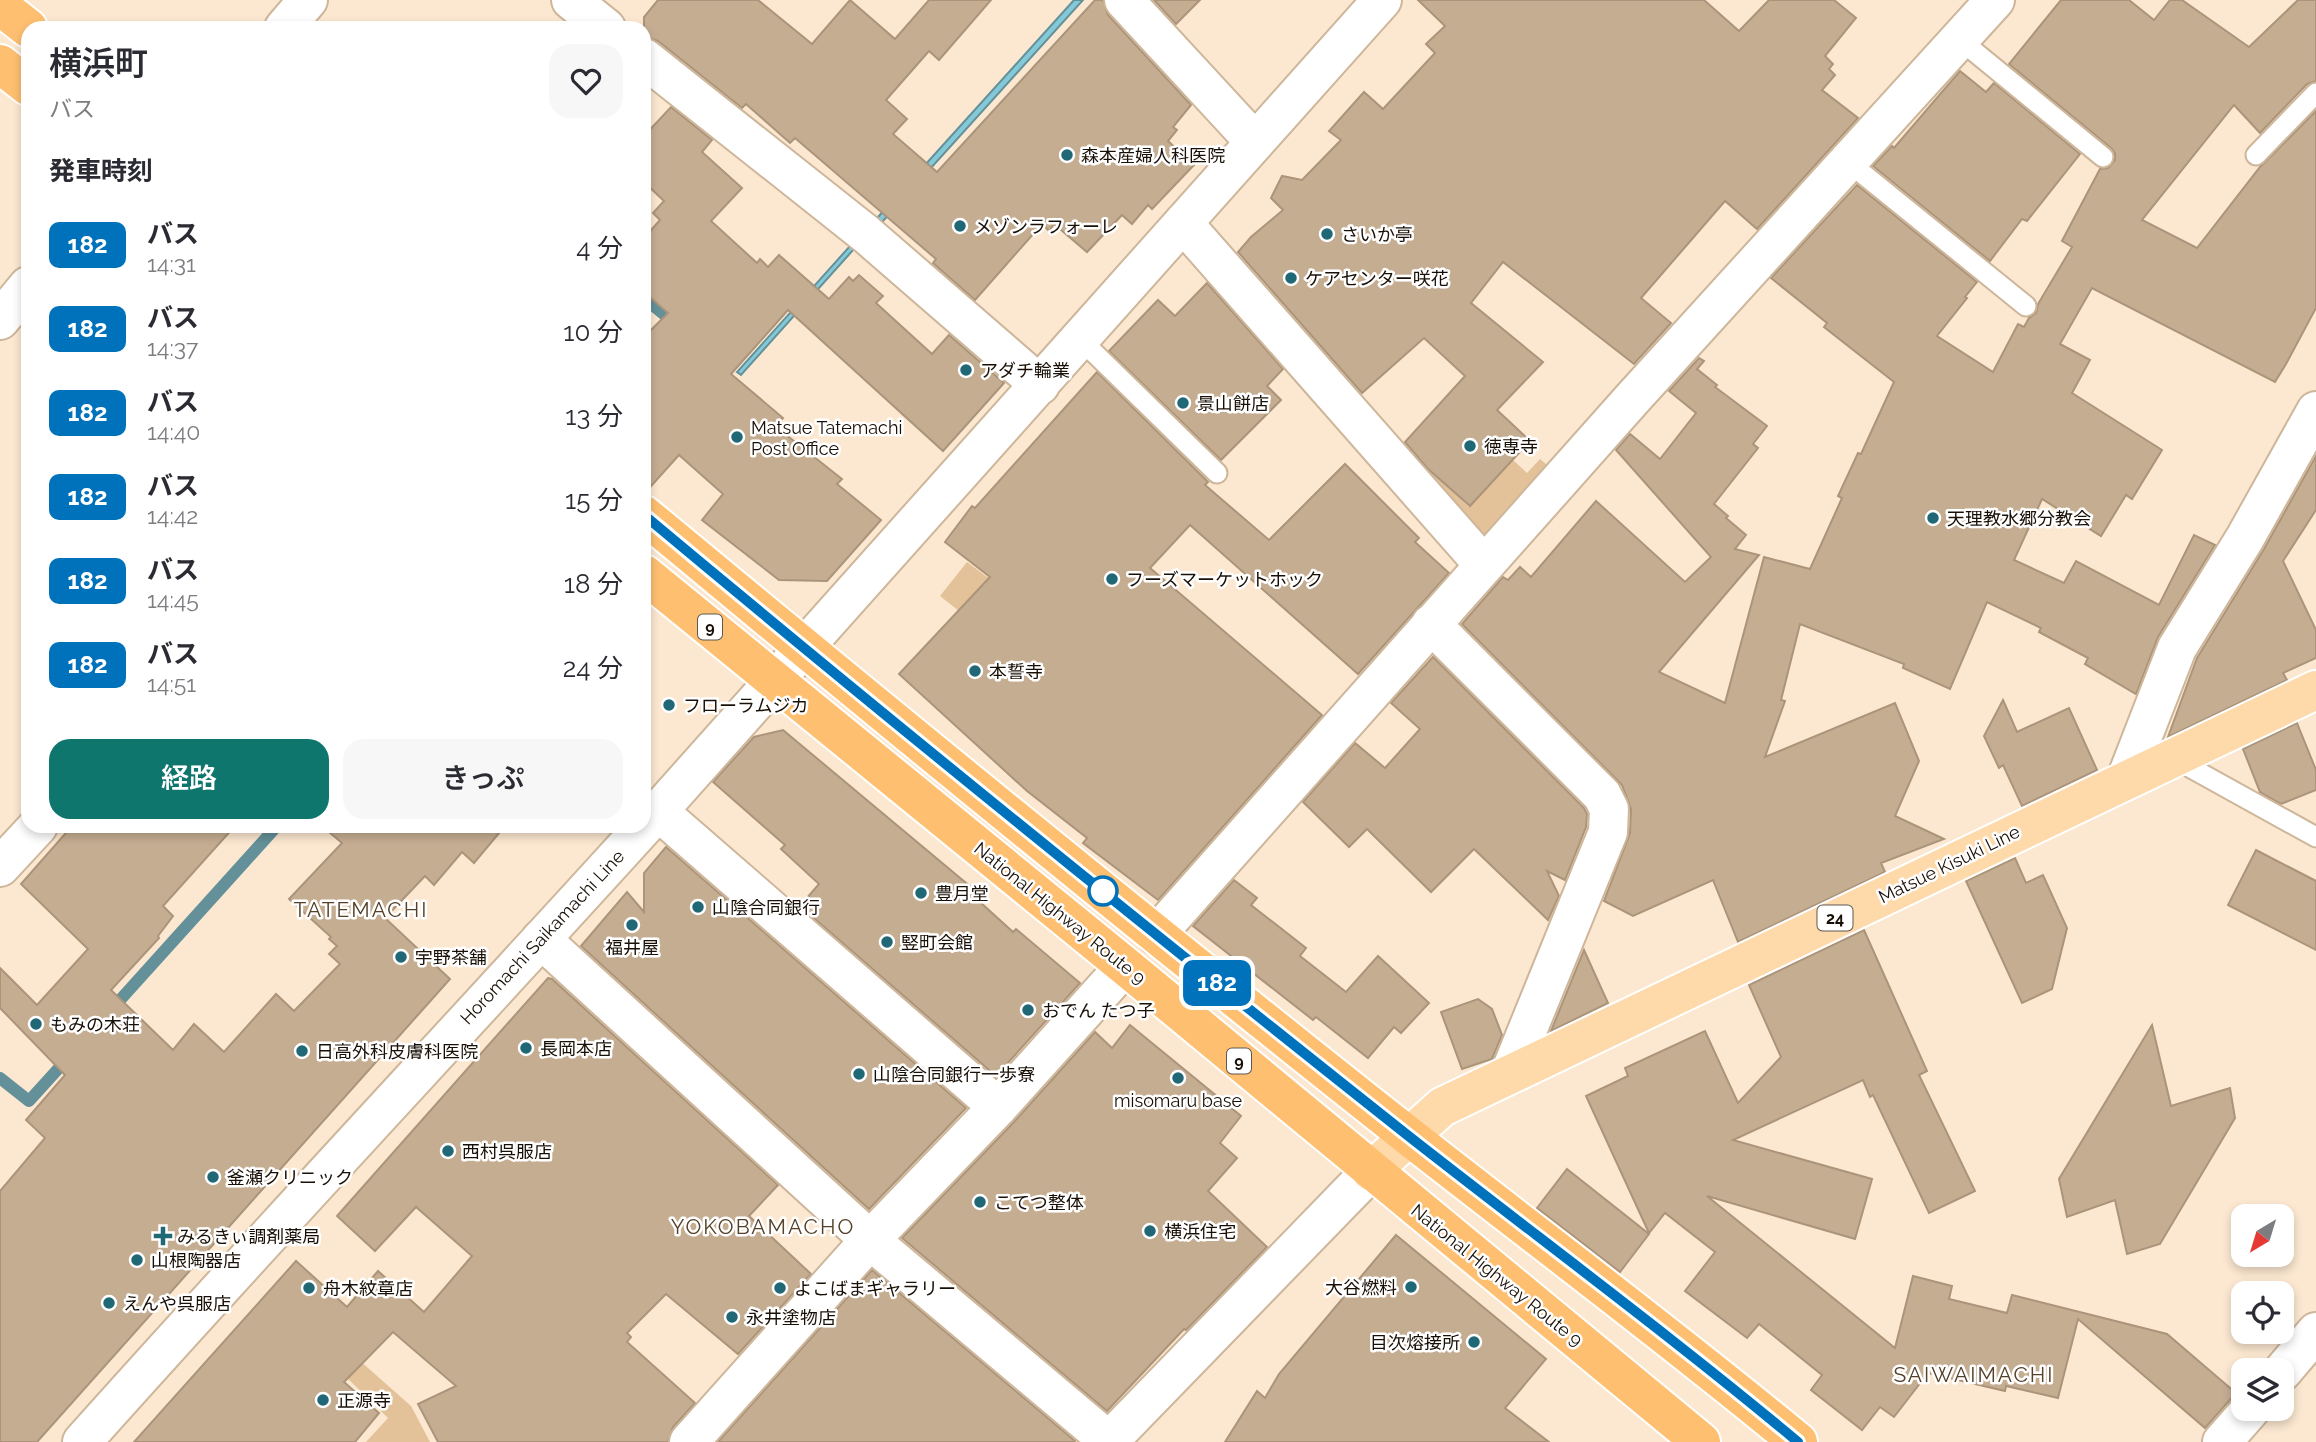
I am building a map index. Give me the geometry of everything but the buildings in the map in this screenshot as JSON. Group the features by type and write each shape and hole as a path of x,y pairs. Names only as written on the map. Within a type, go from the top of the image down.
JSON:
{"highway":[{"path":"0,6 21,22"},
{"path":"0,64 21,80"},
{"path":"651,521 1156,935 1409,1136 1698,1358 1798,1442"},
{"name":"National Highway Route 9","path":"651,580 1125,966 1701,1442"}],"main road":[{"name":"Matsue Kisuki Line","path":"1371,1171 1442,1107 2316,690"}],"street":[{"path":"290,21 309,0"},
{"path":"571,0 597,21"},
{"path":"1124,0 1255,142"},
{"name":"Horomachi Saikamachi Line","path":"651,819 1382,0"},
{"path":"1156,935 1431,624 1995,0"},
{"path":"651,64 866,234 1040,385"},
{"path":"1183,223 1484,565"},
{"path":"0,320 21,294"},
{"path":"2126,779 2177,648 2245,538 2316,411"},
{"path":"1431,624 1602,796 1609,809 1608,832 1510,1073"},
{"path":"658,811 998,1107"},
{"path":"0,867 32,833"},
{"name":"Horomachi Saikamachi Line","path":"82,1442 190,1320 638,833"},
{"path":"541,939 870,1240 1109,1442 1371,1171"},
{"path":"689,1442 870,1240 998,1107 1125,966"},
{"path":"2294,1358 2316,1332"},
{"path":"2222,1442 2240,1421"}],"lane":[{"path":"1959,39 2103,157"},
{"path":"2256,155 2316,93"},
{"path":"1847,161 2026,306"},
{"path":"1081,340 1217,473"},
{"path":"2172,758 2316,838"}],"shaded area":[{"path":"1400,443 1469,507 1513,460 1527,473 1540,459 1553,470 1481,553"},
{"path":"967,562 1042,618 964,615 940,596"},
{"path":"350,1352 411,1406 430,1442 366,1442 388,1418 337,1368"}],"water":[{"path":"1074,0 1083,0 874,231 869,227"},
{"path":"850,246 854,249 741,375 737,372"}],"waterway":[{"path":"651,304 676,324"},
{"path":"111,1010 271,833"},
{"path":"0,1078 29,1101 68,1058"}],"bus line":[{"name":"182","path":"651,521 1156,935 1409,1136 1698,1358 1798,1442"}],"place":[{"name":"森本産婦人科医院","path":"1067,155"},
{"name":"メゾンラフォーレ","path":"960,226"},
{"name":"さいか亭","path":"1327,234"},
{"name":"ケアセンター咲花","path":"1291,278"},
{"name":"アダチ輪業","path":"966,370"},
{"name":"景山餅店","path":"1183,403"},
{"name":"Matsue Tatemachi Post Office","path":"737,437"},
{"name":"徳専寺","path":"1470,446"},
{"name":"天理教水郷分教会","path":"1933,518"},
{"name":"フーズマーケットホック","path":"1112,579"},
{"name":"本誓寺","path":"975,671"},
{"name":"フローラムジカ","path":"669,705"},
{"name":"豊月堂","path":"921,893"},
{"name":"山陰合同銀行","path":"698,907"},
{"name":"福井屋","path":"632,925"},
{"name":"竪町会館","path":"887,942"},
{"name":"宇野茶舗","path":"401,957"},
{"name":"おでん たつ子","path":"1028,1010"},
{"name":"もみの木荘","path":"36,1024"},
{"name":"長岡本店","path":"526,1048"},
{"name":"日高外科皮膚科医院","path":"302,1051"},
{"name":"山陰合同銀行一歩寮","path":"859,1074"},
{"name":"misomaru base","path":"1178,1078"},
{"name":"西村呉服店","path":"448,1151"},
{"name":"釜瀬クリニック","path":"213,1177"},
{"name":"こてつ整体","path":"980,1202"},
{"name":"横浜住宅","path":"1150,1231"},
{"name":"みるきぃ調剤薬局","path":"163,1236"},
{"name":"山根陶器店","path":"137,1260"},
{"name":"大谷燃料","path":"1411,1287"},
{"name":"舟木紋章店","path":"309,1288"},
{"name":"よこばまギャラリー","path":"780,1288"},
{"name":"えんや呉服店","path":"109,1303"},
{"name":"永井塗物店","path":"732,1317"},
{"name":"目次熔接所","path":"1474,1342"},
{"name":"正源寺","path":"323,1400"}],"district":[{"name":"TATEMACHI","path":"361,909"},
{"name":"YOKOBAMACHO","path":"763,1226"},
{"name":"SAIWAIMACHI","path":"1974,1374"}]}
